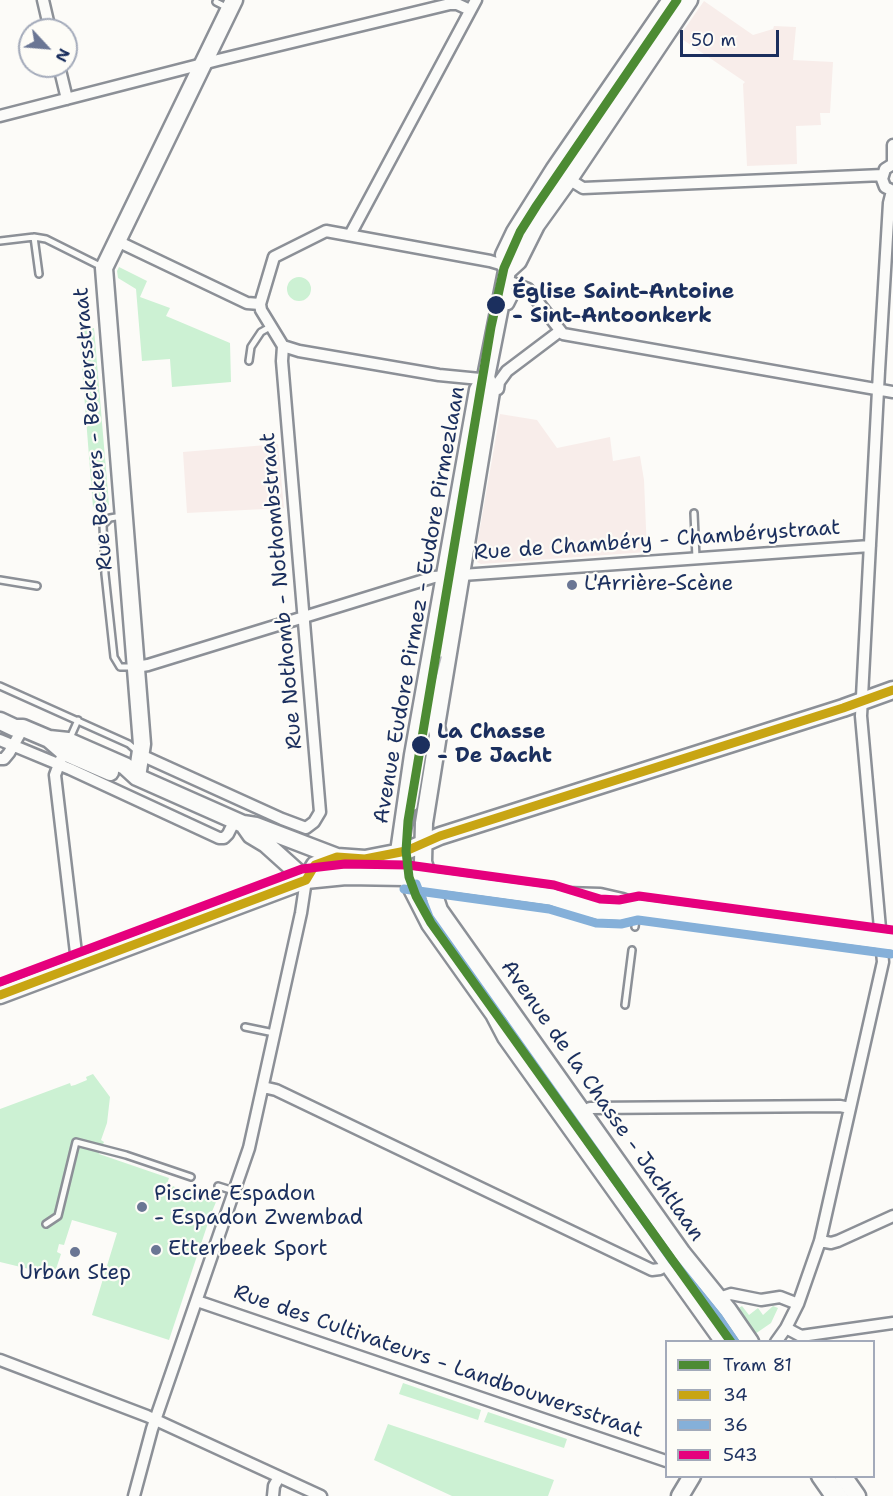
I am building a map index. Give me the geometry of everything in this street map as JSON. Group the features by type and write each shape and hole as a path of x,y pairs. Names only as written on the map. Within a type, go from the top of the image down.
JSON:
{"street":[{"path":"43,0 47,18"},
{"path":"350,234 476,0"},
{"path":"498,380 508,287 518,261 561,175 671,0"},
{"path":"561,175 689,0"},
{"name":"Rue Beckers - Beckersstraat","path":"136,777 142,744 104,268 202,64 226,4"},
{"path":"0,116 450,4 457,4 470,10"},
{"path":"62,78 67,99"},
{"path":"777,1340 786,1328 798,1304 820,1241 887,942 861,716 892,191 883,183 883,175 887,167 893,164 893,145"},
{"path":"561,175 583,188 883,175"},
{"path":"508,287 501,264 326,231 274,257 260,304 261,310 284,346 299,351 439,375 480,379 498,380 560,331"},
{"path":"117,240 247,303 260,304"},
{"path":"508,287 528,289 560,331 568,335 893,393"},
{"name":"Rue Nothomb - Nothombstraat","path":"141,755 306,828 314,822 320,812 282,361 284,346"},
{"name":"Avenue Eudore Pirmez - Eudore Pirmezlaan","path":"410,846 438,735 436,726 453,575 478,390 498,380"},
{"name":"Rue de Chambéry - Chambérystraat","path":"136,667 434,577 870,546"},
{"name":"Avenue Eudore Pirmez - Eudore Pirmezlaan","path":"415,878 410,846 412,754 453,575"},
{"path":"0,740 13,745 63,752 125,766 136,777 239,822 256,826 337,857 364,859 893,690"},
{"path":"0,710 20,718 22,728 4,759 0,759"},
{"path":"0,722 49,739 63,752 219,838 224,838 239,822"},
{"path":"63,752 55,775 76,953 80,965"},
{"path":"239,822 251,835 266,844 306,879"},
{"name":"Avenue Eudore Pirmez - Eudore Pirmezlaan","path":"410,846 423,862 415,878"},
{"path":"134,1496 156,1419 249,1148 301,913 306,879 315,865 337,857"},
{"path":"0,995 306,879 346,876 415,878 552,897 573,895 600,897 637,908 887,942"},
{"name":"Avenue de la Chasse - Jachtlaan","path":"415,878 430,924 499,1016 506,1036 573,1116"},
{"name":"Avenue de la Chasse - Jachtlaan","path":"415,878 439,910 573,1116 675,1258 723,1340"},
{"path":"263,1087 276,1090 652,1270 660,1269 675,1258"},
{"path":"573,1116 590,1108 840,1106 850,1108"},
{"path":"820,1241 831,1243 838,1241 893,1216"},
{"name":"Avenue de la Chasse - Jachtlaan","path":"675,1258 728,1310 749,1340"},
{"path":"718,1301 731,1294 761,1300 780,1297 798,1304"},
{"name":"Rue des Cultivateurs - Landbouwersstraat","path":"197,1301 665,1461"},
{"path":"786,1328 801,1336 893,1323"},
{"path":"0,1360 156,1419 321,1496"},
{"path":"273,1496 274,1486 279,1477"},
{"path":"680,1496 691,1478"},
{"path":"821,1478 834,1496"},
{"path":"844,1478 857,1496"}],"lane":[{"path":"550,191 601,116"},
{"path":"527,226 535,213"},
{"path":"34,237 39,273"},
{"path":"0,241 46,238 104,268"},
{"path":"508,287 514,253"},
{"path":"249,361 251,347 261,332 272,326"},
{"name":"Avenue Eudore Pirmez - Eudore Pirmezlaan","path":"456,557 498,380"},
{"path":"694,513 696,559"},
{"path":"124,516 110,518 103,525 105,574 114,657 120,667 136,667"},
{"path":"0,580 37,586"},
{"name":"Avenue Eudore Pirmez - Eudore Pirmezlaan","path":"412,816 440,651"},
{"path":"0,686 129,744 141,755"},
{"path":"63,752 78,720"},
{"path":"635,927 637,908"},
{"path":"625,1005 632,950"},
{"path":"245,1027 274,1033"},
{"path":"46,1224 58,1216 76,1142 126,1155 191,1177"},
{"path":"218,1186 234,1192"},
{"name":"Avenue de la Chasse - Jachtlaan","path":"675,1258 734,1340"},
{"path":"832,1478 845,1496"}],"shaded area":[{"path":"704,1 753,35 773,29 774,26 796,27 793,60 833,62 830,113 820,113 821,125 796,126 797,164 747,166 743,84 745,82 679,37"},
{"path":"500,414 537,420 557,448 610,437 613,461 640,456 644,480 647,552 481,564 477,562 475,556"},
{"path":"278,444 284,508 187,513 183,452"}],"green space":[{"path":"119,267 147,281 140,297 170,308 166,316 230,343 231,382 172,387 170,359 142,361 136,289 118,278"},
{"path":"299,277 304,278 310,284 310,294 304,300 299,301 294,300 288,294 287,289 288,284 294,278"},
{"path":"94,328 109,505 93,507 79,330"},
{"path":"93,1074 110,1097 107,1123 101,1140 104,1142 99,1154 169,1178 167,1184 216,1202 169,1340 92,1315 117,1233 72,1220 64,1245 59,1244 57,1252 61,1254 54,1275 0,1262 0,1109 70,1083 71,1086 75,1085 87,1080 86,1077"},
{"path":"742,1306 749,1315 758,1308 763,1315 773,1306 778,1308 771,1323 755,1334 737,1309"},
{"path":"403,1383 481,1410 478,1420 399,1394"},
{"path":"488,1412 567,1439 564,1448 484,1422"},
{"path":"388,1424 554,1480 548,1496 452,1496 374,1460"}],"tram line":[{"name":"81","path":"677,0 537,205 520,232 504,268 491,327 408,821 406,851 409,877 416,896 431,923 730,1340"},
{"path":"426,715 441,657"}],"transit line":[{"name":"34","path":"0,995 306,880 315,865 337,857 365,859 406,851 440,836 893,690"},
{"name":"543","path":"0,982 302,869 345,864 408,865 554,885 600,899 619,900 639,896 893,930"},
{"name":"36","path":"416,884 429,917 672,1260 734,1340"},
{"name":"36","path":"404,889 549,909 596,923 621,924 638,920 891,954"}],"place":[{"name":"Église Saint-Antoine - Sint-Antoonkerk","path":"496,305"},
{"name":"L'Arrière-Scène","path":"572,585"},
{"name":"La Chasse - De Jacht","path":"421,745"},
{"name":"Piscine Espadon - Espadon Zwembad","path":"142,1207"},
{"name":"Etterbeek Sport","path":"156,1250"},
{"name":"Urban Step","path":"75,1252"}]}
